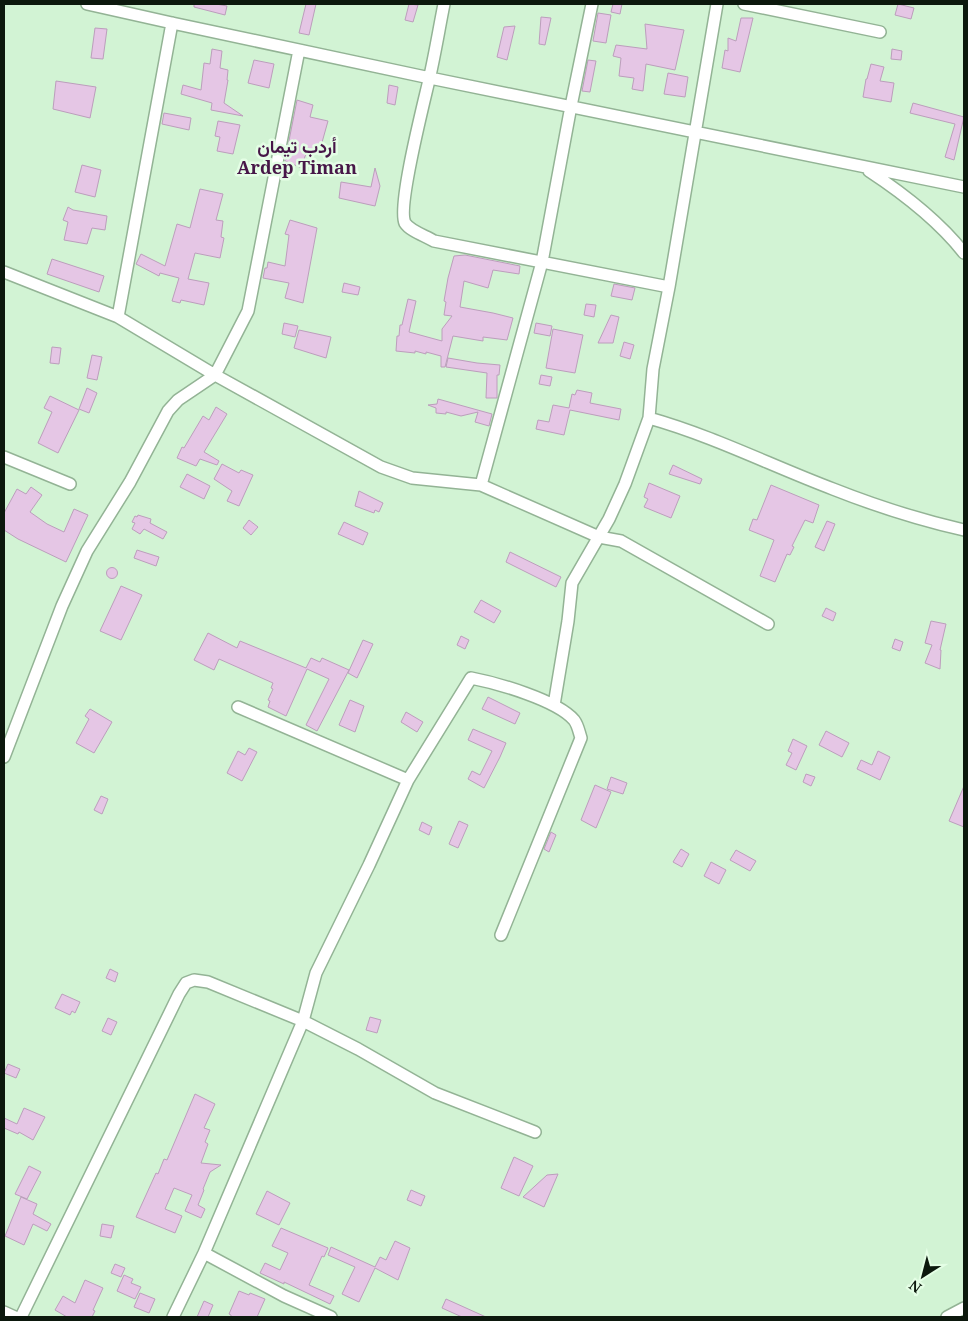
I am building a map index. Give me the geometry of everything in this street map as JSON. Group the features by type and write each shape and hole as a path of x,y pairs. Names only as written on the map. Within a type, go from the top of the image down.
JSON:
{"street":[{"path":"87,4 430,78 964,187"},
{"path":"444,4 430,78 412,156 402,214 405,224 434,241 669,287"},
{"path":"481,486 542,262 592,4"},
{"path":"554,705 568,621 572,583 599,537 625,484 649,418 653,369 669,287 717,4"},
{"path":"744,4 880,32"},
{"path":"118,317 172,23"},
{"path":"4,757 62,606 87,551 130,482 168,411 178,400 215,375 248,311 299,50"},
{"path":"863,167 901,192 925,212 964,253"},
{"path":"4,272 118,317 215,375 381,467 412,478 481,486 599,537 621,541 768,624"},
{"path":"649,418 683,428 834,490 928,521 964,530"},
{"path":"4,457 70,484"},
{"path":"173,1317 204,1253 303,1021 316,973 408,780 471,678 488,681 554,705 574,720 579,729 580,738 501,935"},
{"path":"238,707 408,780"},
{"path":"21,1317 178,994 186,983 194,980 208,982 303,1021 358,1049 435,1093 535,1132"},
{"path":"204,1253 284,1296 330,1317"},
{"path":"946,1317 964,1308"},
{"path":"4,1312 15,1317"}],"building":[{"path":"194,4 227,6 225,15 194,7"},
{"path":"306,4 316,4 309,35 299,33"},
{"path":"409,4 418,5 413,22 405,20"},
{"path":"613,4 622,4 620,14 611,12"},
{"path":"898,4 914,8 911,19 895,15"},
{"path":"598,13 611,15 606,43 593,41"},
{"path":"541,17 551,18 545,45 539,44"},
{"path":"741,18 753,18 740,72 722,68 725,50 728,51 728,38 736,41"},
{"path":"645,24 684,30 675,70 646,64 643,91 632,89 634,78 619,76 621,58 613,56 616,45 647,49"},
{"path":"515,26 507,60 497,57 504,27"},
{"path":"95,28 107,29 103,59 91,58"},
{"path":"212,49 222,51 220,68 228,70 224,103 243,116 211,110 212,103 181,94 183,85 201,90 204,63 210,64"},
{"path":"892,49 902,51 901,60 891,59"},
{"path":"254,60 274,64 269,88 248,83"},
{"path":"588,60 596,61 590,92 582,91"},
{"path":"871,64 884,67 880,81 894,83 891,102 863,97"},
{"path":"668,73 688,77 685,97 664,94"},
{"path":"56,81 96,87 90,118 53,109"},
{"path":"389,85 398,87 395,105 387,103"},
{"path":"297,100 313,105 310,117 328,121 321,146 305,156 302,168 285,161"},
{"path":"913,103 964,117 954,160 945,157 955,124 910,113"},
{"path":"164,113 191,118 189,130 162,124"},
{"path":"218,121 240,125 233,154 217,151 220,137 215,136"},
{"path":"82,165 101,170 95,197 75,192"},
{"path":"375,168 380,186 375,206 339,198 341,182 371,187"},
{"path":"200,189 223,194 216,220 223,221 221,237 224,238 220,258 195,253 188,279 209,283 204,305 181,300 180,303 172,301 179,278 160,273 159,276 136,264 141,254 165,266 177,224 190,228"},
{"path":"68,207 73,210 107,216 105,230 92,228 87,244 64,240 68,222 63,220"},
{"path":"290,220 317,228 303,303 285,298 289,283 263,278 268,262 285,266 289,235 285,234"},
{"path":"465,255 520,266 519,274 493,270 488,288 464,281 460,307 513,318 507,340 483,337 483,341 453,336 445,367 441,367 441,356 426,352 426,354 415,351 415,353 396,351 397,336 399,336 400,325 402,325 408,299 416,301 409,332 442,341 442,329 452,316 444,315 446,302 444,301 448,278 454,256"},
{"path":"52,259 104,276 99,292 47,274"},
{"path":"344,283 360,287 358,295 342,292"},
{"path":"614,284 635,288 632,300 611,296"},
{"path":"586,304 596,305 594,317 584,315"},
{"path":"611,315 619,317 613,343 598,343"},
{"path":"284,323 298,326 295,337 282,334"},
{"path":"536,323 552,326 550,336 534,333"},
{"path":"553,329 583,335 575,373 546,368"},
{"path":"299,330 331,337 326,358 294,348"},
{"path":"624,342 634,345 630,359 620,356"},
{"path":"52,347 61,348 59,364 50,363"},
{"path":"92,355 102,357 97,380 87,378"},
{"path":"448,358 500,365 499,375 497,375 497,398 486,398 487,373 446,367"},
{"path":"541,375 552,377 550,386 539,384"},
{"path":"87,388 97,393 89,413 79,409"},
{"path":"577,390 592,393 590,403 621,409 619,420 570,410 564,435 536,429 538,420 549,422 553,405 569,408 572,394 575,395"},
{"path":"50,396 79,410 58,453 38,443 52,412 44,408"},
{"path":"438,399 492,414 489,426 475,422 478,412 461,416 446,412 446,414 436,413 436,408 428,405 437,404"},
{"path":"216,407 227,414 204,452 219,461 217,465 200,459 196,466 177,458 182,447 184,448 203,416 209,420"},
{"path":"222,464 239,473 241,470 253,475 239,506 227,501 232,491 214,479"},
{"path":"673,465 702,479 700,484 669,474"},
{"path":"187,474 210,486 204,499 180,487"},
{"path":"649,483 680,496 671,518 644,507 648,499 644,497"},
{"path":"771,485 819,505 813,523 805,520 792,546 794,547 790,555 787,554 775,582 760,576 774,540 749,530 753,519 757,520"},
{"path":"31,487 42,495 30,512 47,524 64,532 74,509 88,515 66,562 18,539 4,530 4,513 17,489 26,494"},
{"path":"359,491 383,503 379,512 375,510 374,513 355,506"},
{"path":"138,515 151,519 150,523 167,532 163,539 144,529 140,534 132,529 135,523 132,522 135,516 137,517"},
{"path":"249,520 258,527 251,535 243,528"},
{"path":"827,521 835,524 824,551 815,547"},
{"path":"344,522 368,533 363,545 338,534"},
{"path":"137,550 159,557 156,566 134,558"},
{"path":"510,552 561,577 556,587 506,562"},
{"path":"110,568 114,568 117,573 116,577 110,578 107,575 107,571"},
{"path":"121,586 142,595 121,640 100,631"},
{"path":"481,600 501,611 494,623 474,612"},
{"path":"826,608 836,613 833,621 822,616"},
{"path":"931,621 946,624 940,650 940,669 925,663 932,645 925,643"},
{"path":"208,633 237,648 240,641 306,668 311,658 320,662 322,658 349,670 317,731 306,725 329,679 307,669 286,716 268,707 273,683 219,659 214,670 194,660"},
{"path":"461,636 469,640 465,649 457,645"},
{"path":"895,639 903,642 900,651 892,648"},
{"path":"363,640 373,644 357,678 348,673"},
{"path":"488,697 520,713 515,724 482,709"},
{"path":"350,700 364,706 355,732 339,725"},
{"path":"90,709 112,722 94,753 76,743 89,719 85,716"},
{"path":"406,712 423,722 417,732 401,722"},
{"path":"473,729 506,743 484,788 468,779 472,771 480,775 492,751 468,740"},
{"path":"826,731 849,743 842,757 819,745"},
{"path":"793,739 807,746 796,770 786,765 792,753 788,751"},
{"path":"249,748 257,752 242,781 227,773 238,751 245,755"},
{"path":"878,751 890,757 880,780 857,769 861,760 872,765"},
{"path":"806,774 815,777 811,786 803,782"},
{"path":"611,777 627,783 623,794 607,789"},
{"path":"595,785 611,792 596,828 581,820"},
{"path":"964,786 964,827 949,821"},
{"path":"101,796 108,799 102,814 94,810"},
{"path":"459,821 468,825 458,848 449,844"},
{"path":"422,822 432,827 429,835 419,830"},
{"path":"551,832 556,835 549,852 544,849"},
{"path":"681,849 689,854 682,867 673,862"},
{"path":"736,850 756,861 750,871 730,860"},
{"path":"711,862 726,870 719,884 704,876"},
{"path":"110,969 118,973 115,982 106,978"},
{"path":"62,994 80,1002 75,1013 72,1011 70,1015 55,1008"},
{"path":"370,1017 381,1020 377,1033 366,1030"},
{"path":"108,1018 117,1022 111,1035 102,1031"},
{"path":"8,1064 20,1069 16,1078 4,1073"},
{"path":"195,1094 215,1104 204,1128 210,1130 205,1142 208,1144 201,1163 221,1165 210,1172 203,1189 198,1205 205,1209 201,1218 185,1211 192,1195 174,1188 165,1209 182,1216 175,1233 136,1217 156,1173 158,1174 164,1159 167,1160"},
{"path":"24,1108 45,1117 33,1140 19,1132 18,1134 4,1128 4,1118 17,1124"},
{"path":"514,1157 533,1166 519,1196 501,1188"},
{"path":"29,1166 41,1172 27,1199 15,1194"},
{"path":"558,1174 544,1207 523,1197 547,1175"},
{"path":"411,1190 425,1196 421,1206 407,1200"},
{"path":"267,1191 290,1203 279,1225 256,1214"},
{"path":"21,1197 37,1204 33,1214 51,1224 47,1231 33,1224 24,1245 5,1236"},
{"path":"102,1224 114,1226 111,1238 100,1236"},
{"path":"281,1228 328,1248 324,1257 322,1256 309,1285 334,1296 330,1304 260,1273 265,1263 280,1270 288,1253 272,1246"},
{"path":"395,1241 410,1248 398,1280 375,1268 359,1302 342,1294 355,1267 328,1255 331,1247 375,1267 380,1257 386,1260"},
{"path":"115,1264 125,1268 121,1277 111,1273"},
{"path":"124,1275 133,1279 131,1283 141,1287 135,1299 117,1291"},
{"path":"85,1280 103,1288 93,1310 95,1311 92,1317 67,1317 55,1310 63,1296 75,1303"},
{"path":"239,1291 265,1299 257,1317 231,1317 229,1314"},
{"path":"140,1293 155,1299 149,1313 134,1307"},
{"path":"446,1299 486,1317 462,1317 442,1308"},
{"path":"204,1301 213,1305 208,1317 197,1317"}],"district":[{"name":"أردب تيمان Ardep Timan","path":"297,157"}]}
